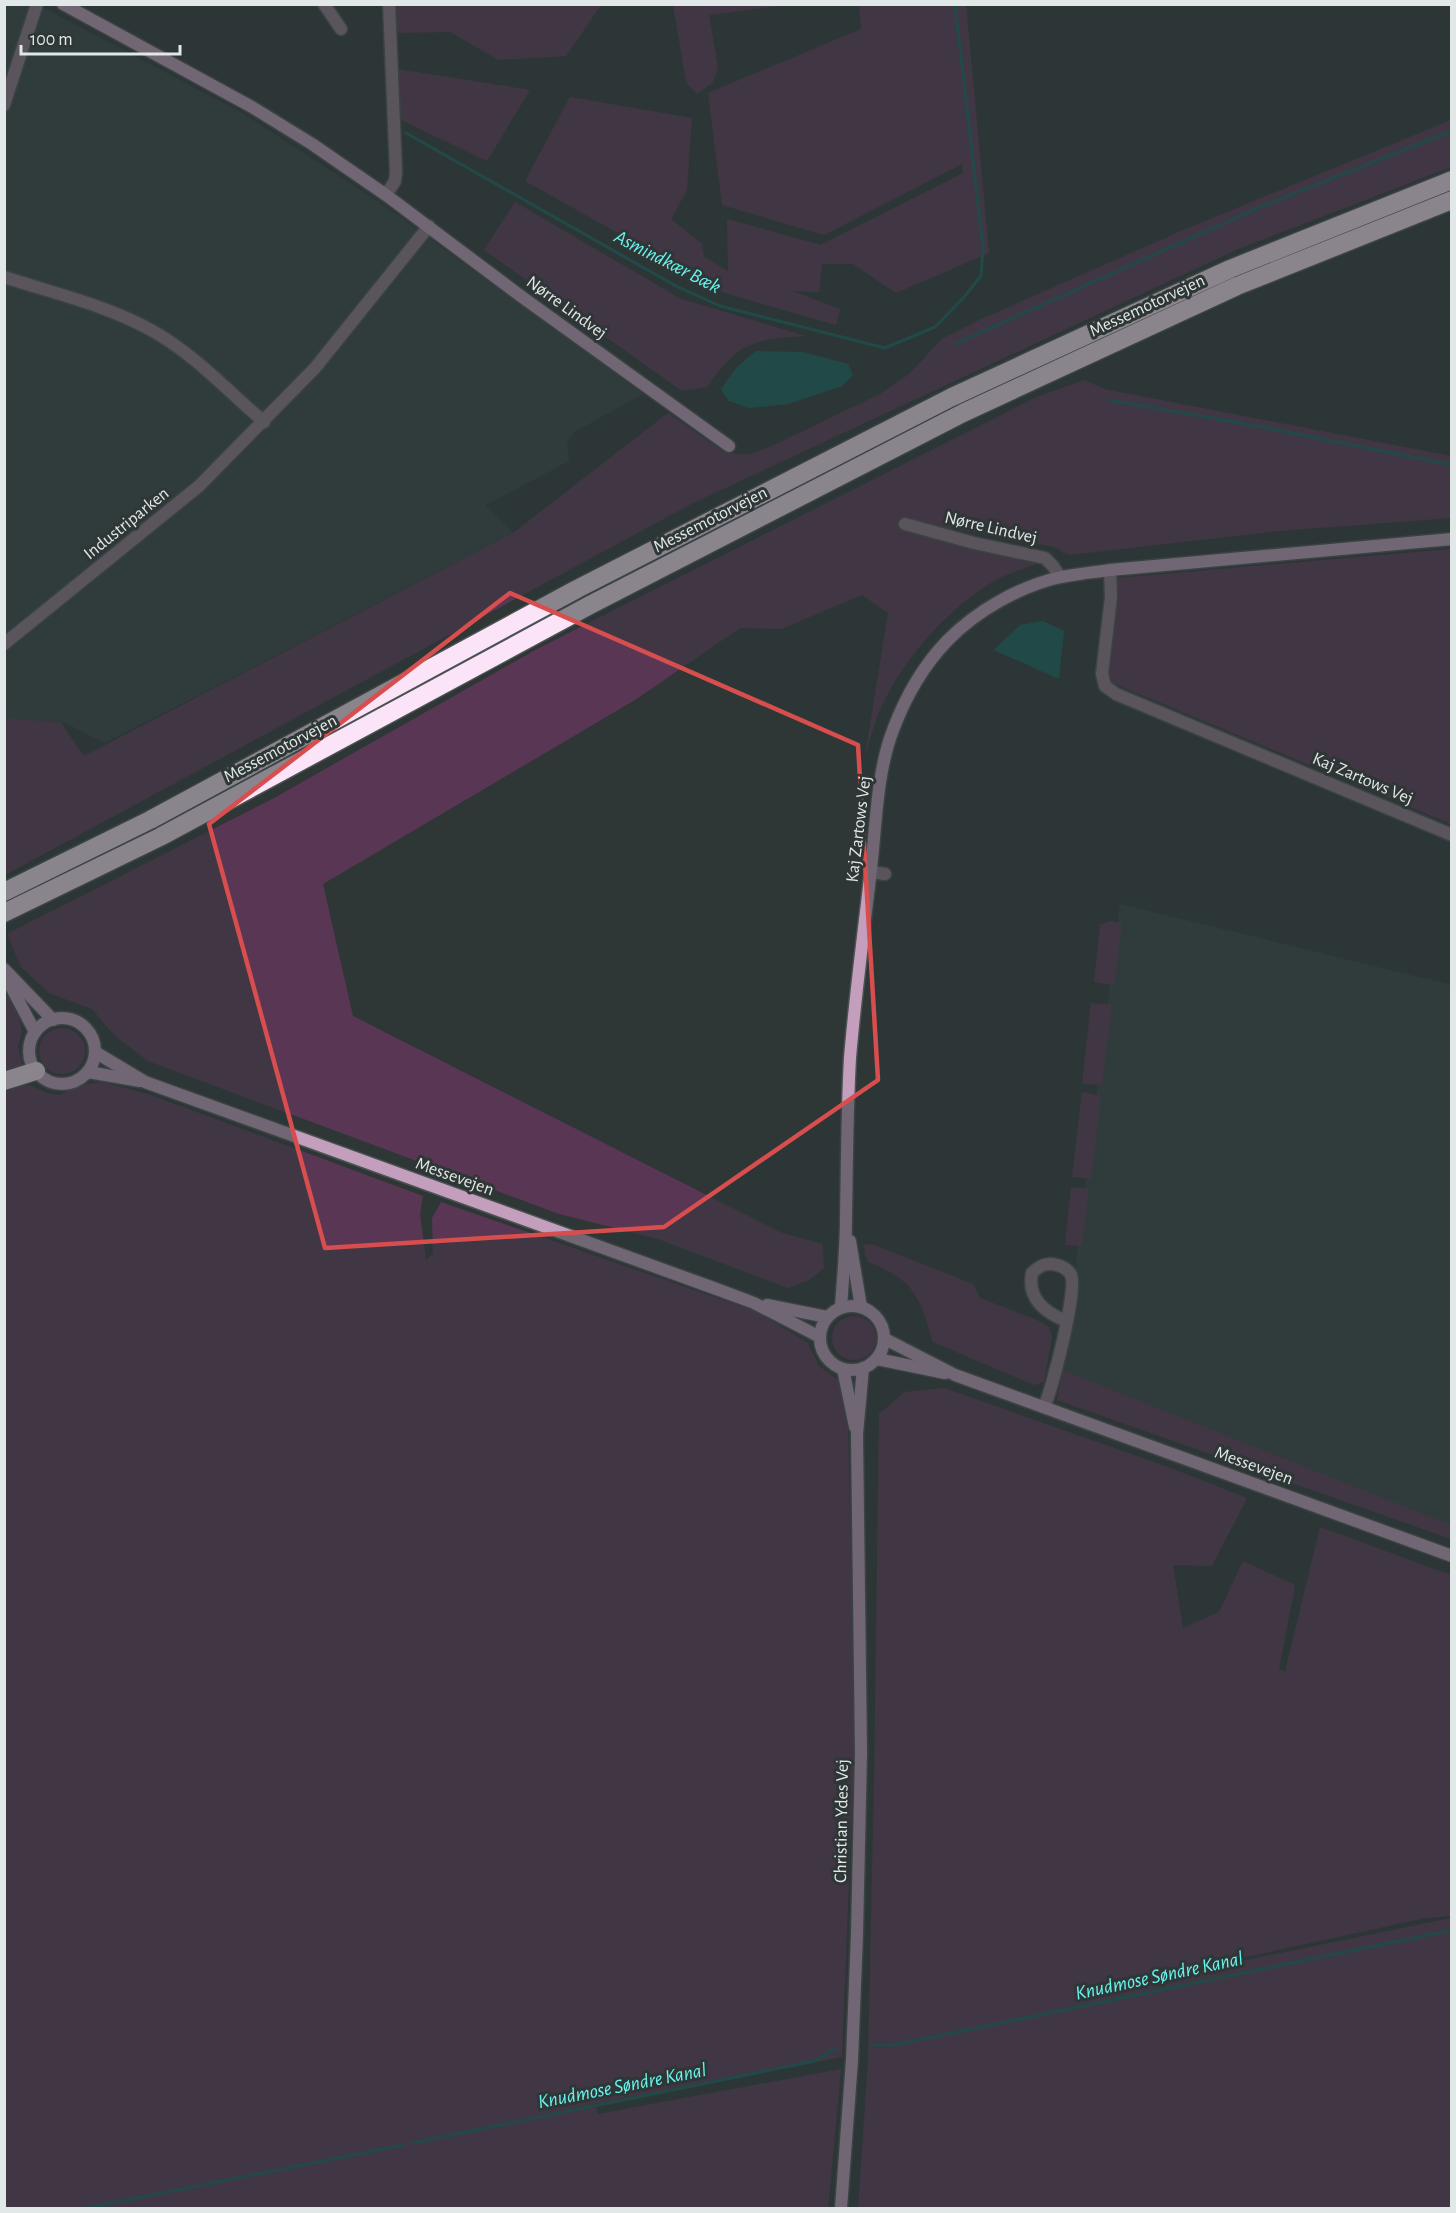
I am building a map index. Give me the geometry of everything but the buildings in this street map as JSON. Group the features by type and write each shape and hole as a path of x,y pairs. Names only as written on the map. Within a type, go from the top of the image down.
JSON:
{"highway":[{"name":"Messemotorvejen","path":"4,892 150,820 577,589 952,397 1230,269 1452,180"},
{"name":"Messemotorvejen","path":"4,913 160,837 590,605 963,413 1237,286 1452,200"},
{"path":"4,1081 36,1071"}],"street":[{"path":"4,105 37,4"},
{"name":"Nørre Lindvej","path":"63,4 252,107 312,144 429,226 522,297 729,446"},
{"path":"324,4 341,29"},
{"path":"386,195 395,181 396,172 390,4"},
{"name":"Industriparken","path":"4,644 199,486 315,368 429,226"},
{"path":"4,277 125,317 152,330 184,352 264,422"},
{"name":"Nørre Lindvej","path":"905,524 974,543 1045,558 1060,577"},
{"name":"Kaj Zartows Vej","path":"842,1307 846,1219 845,1144 850,1057 883,768 893,730 923,672 948,641 975,618 1002,600 1060,577 1110,570 1452,538"},
{"name":"Kaj Zartows Vej","path":"1110,570 1112,597 1102,675 1104,686 1116,694 1452,835"},
{"path":"871,872 885,874"},
{"path":"4,971 52,1020"},
{"path":"4,971 35,1032"},
{"path":"66,1018 78,1022 87,1029 94,1040 93,1063 88,1072 67,1083 56,1083 45,1079 36,1071 31,1061 29,1051 35,1032 43,1024 52,1020 66,1018"},
{"name":"Messevejen","path":"95,1052 145,1082"},
{"name":"Messevejen","path":"88,1072 145,1082 754,1303 820,1336"},
{"name":"Kaj Zartows Vej","path":"846,1219 861,1307"},
{"path":"1044,1407 1066,1321 1073,1290 1072,1277 1068,1270 1056,1264 1042,1264 1032,1273 1029,1286 1037,1301 1048,1312 1066,1321"},
{"name":"Messevejen","path":"754,1303 827,1317"},
{"path":"842,1307 861,1307 872,1312 879,1320 884,1330 883,1349 877,1359 863,1368 843,1369 827,1358 822,1348 820,1336 822,1327 827,1317 842,1307"},
{"name":"Messevejen","path":"885,1339 955,1375 1452,1556"},
{"name":"Messevejen","path":"877,1359 955,1375"},
{"name":"Christian Ydes Vej","path":"841,2208 852,2060 861,1753 857,1434 863,1368"},
{"name":"Christian Ydes Vej","path":"843,1369 857,1434"}],"highlighted area":[{"path":"510,593 858,745 878,1080 664,1227 325,1248 209,824"}],"shaded area":[{"path":"673,4 786,5 709,15 718,68 713,82 697,94 686,82"},
{"path":"5,5 38,5 242,113 383,205 643,394 574,432 567,442 569,461 485,505 513,533 220,684 104,743 66,723 5,720"},
{"path":"394,5 601,5 566,56 499,60 450,32 395,33"},
{"path":"859,5 966,5 989,253 896,293 853,264 822,264 819,292 792,291 840,309 836,325 725,293 525,181 570,97 692,118 687,190 671,219 702,244 704,257 728,271 727,219 821,245 963,173 962,164 824,235 722,205 708,93 861,29"},
{"path":"397,69 530,90 487,161 401,120"},
{"path":"1451,120 1451,167 1238,249 693,503 5,875 5,718 61,723 84,756 513,533 668,413 724,452 748,455 774,445 880,394 908,375 942,339 977,321 1181,231"},
{"path":"515,202 681,299 806,336 773,339 748,346 728,360 707,387 682,391 484,250"},
{"path":"1084,380 1104,389 1451,456 1451,518 1279,531 1069,555 1054,547 904,520 900,526 1036,564 1005,575 989,584 955,610 923,642 897,678 886,698 875,722 865,757 888,613 862,595 781,629 740,628 635,700 323,884 353,1016 782,1233 822,1244 824,1268 809,1280 788,1288 658,1239 559,1214 148,1061 114,1035 92,1009 49,993 21,967 7,934 274,798 535,650 1037,397"},
{"path":"1451,549 1451,824 1108,681 1118,578"},
{"path":"1120,904 1451,985 1451,1525 1063,1370"},
{"path":"1111,921 1122,923 1114,985 1094,982 1100,925"},
{"path":"4,992 17,1007 22,1033 18,1046 23,1067 4,1072"},
{"path":"1091,1003 1112,1005 1102,1085 1082,1084"},
{"path":"62,1028 78,1035 85,1051 78,1067 62,1074 46,1067 39,1051 46,1035"},
{"path":"101,1082 148,1094 423,1196 420,1214 426,1260 433,1254 432,1218 441,1202 757,1312 808,1343 819,1366 839,1381 848,1429 855,1725 842,2057 595,2104 598,2114 841,2069 828,2208 5,2208 5,1088 21,1085 32,1086 47,1093 59,1095 83,1085"},
{"path":"1082,1092 1101,1096 1091,1179 1072,1177"},
{"path":"1071,1187 1089,1189 1082,1246 1065,1245"},
{"path":"864,1244 874,1245 973,1284 980,1298 1037,1320 1049,1327 1052,1337 1044,1382 1034,1385 933,1342 924,1313 913,1292 896,1276 868,1262"},
{"path":"854,1316 870,1322 876,1338 870,1354 854,1360 838,1354 832,1338 838,1322"},
{"path":"1063,1370 1451,1525 1451,1539 1057,1400"},
{"path":"944,1388 1168,1467 1247,1498 1212,1566 1173,1565 1183,1628 1219,1612 1243,1561 1295,1585 1279,1669 1285,1672 1320,1527 1451,1575 1451,1916 1425,1918 1209,1965 1208,1968 1451,1918 1451,2208 858,2208 868,2062 879,1414 905,1392"}],"water":[{"path":"756,351 803,352 848,364 853,375 842,386 788,404 749,408 729,401 721,389 736,368"},
{"path":"1043,621 1064,631 1059,679 994,650 1020,625"}],"waterway":[{"name":"Asmindkær Bæk","path":"406,133 676,286 720,306 885,348 935,327 981,276 983,248 955,4"},
{"path":"955,344 1258,208 1452,131"},
{"path":"1109,400 1257,426 1452,465"},
{"name":"Knudmose Søndre Kanal","path":"872,2045 894,2045 1452,1930"},
{"name":"Knudmose Søndre Kanal","path":"412,2143 815,2061 835,2049"},
{"name":"Knudmose Søndre Kanal","path":"87,2208 403,2145"}]}
